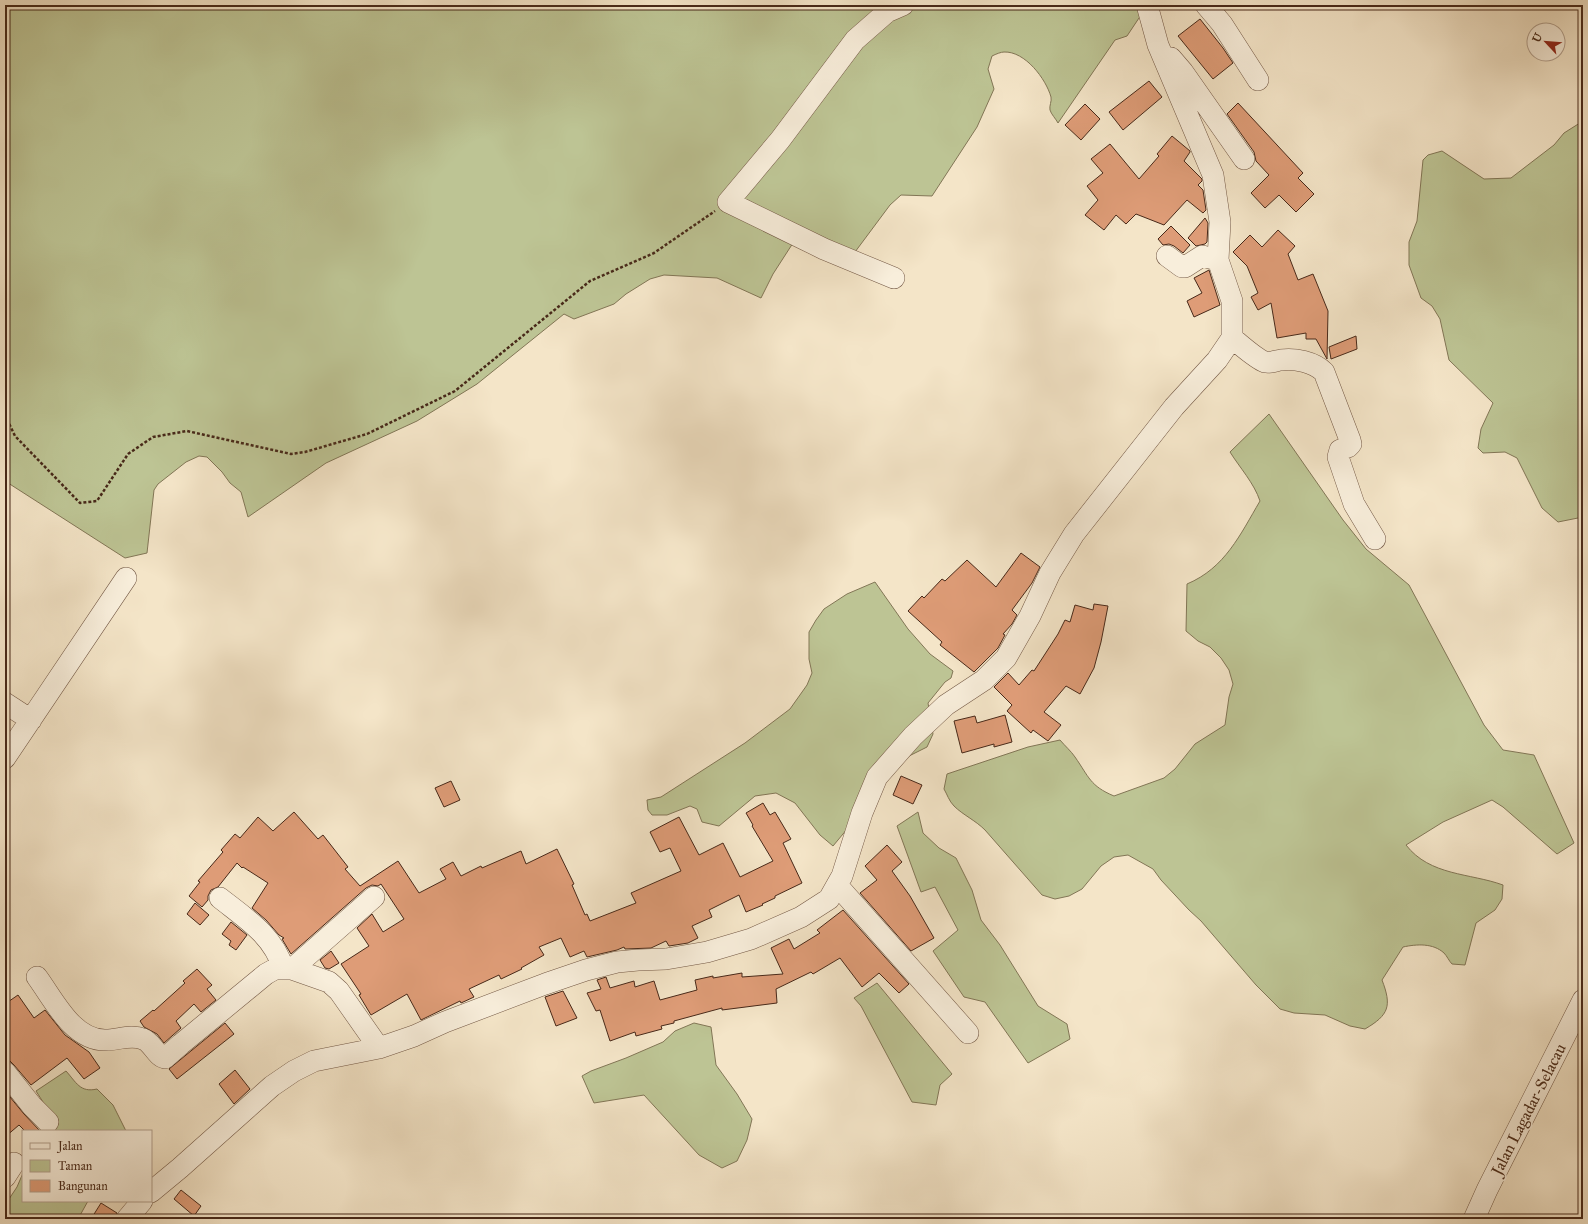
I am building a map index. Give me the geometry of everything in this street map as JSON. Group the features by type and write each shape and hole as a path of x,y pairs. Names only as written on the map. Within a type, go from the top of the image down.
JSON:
{"street":[{"path":"894,278 824,249 728,202 780,140 855,40 887,12 903,5"},
{"path":"152,1191 272,1086 294,1070 314,1060 379,1048 586,970 617,962 666,960 707,952 751,939 800,917 829,899 842,876 862,813 877,777 919,730 946,705 984,680 1006,658 1030,616 1050,573 1074,534 1174,407 1217,360 1232,338 1232,301 1218,260 1220,222 1214,175 1158,45 1147,5"},
{"path":"1206,5 1222,24 1258,80"},
{"path":"1158,45 1183,72 1244,159"},
{"path":"1167,256 1182,268 1202,256 1218,260"},
{"path":"1232,338 1265,362 1293,360 1316,366 1324,372 1351,444 1340,450 1338,457 1354,504 1375,539"},
{"path":"5,758 126,578"},
{"path":"5,703 31,720"},
{"path":"837,885 968,1033"},
{"path":"288,968 374,897"},
{"path":"220,898 263,933 288,968"},
{"path":"37,977 67,1018 86,1036 101,1040 132,1037 142,1039 149,1042 162,1058 165,1058 266,974 275,968 288,968 330,982 339,991 379,1048"},
{"name":"Jalan Lagadar-Selacau","path":"1474,1219 1487,1190 1583,1000"},
{"path":"5,1072 32,1106 48,1122"},
{"path":"127,1219 141,1202"}],"path":[{"path":"5,415 15,436 80,503 97,500 128,454 153,437 187,431 291,454 305,452 367,434 455,391 590,281 654,253 728,202"}],"green space":[{"path":"5,5 1140,5 1141,15 1127,36 1115,40 1058,123 1050,110 1051,99 1048,90 1034,67 1020,56 1012,53 1003,52 992,56 988,69 994,89 977,127 932,196 901,195 890,205 855,252 802,229 773,274 761,298 717,278 664,275 650,279 626,294 614,304 574,319 564,314 477,384 417,421 326,463 248,517 241,492 230,483 222,472 207,457 199,456 186,462 158,484 154,490 147,553 125,558 5,481"},
{"path":"1583,121 1583,517 1558,522 1542,508 1517,458 1505,452 1483,453 1478,448 1481,429 1493,403 1449,360 1440,319 1432,306 1421,298 1409,265 1409,242 1417,221 1423,160 1428,155 1442,151 1484,179 1511,178 1554,145 1564,133"},
{"path":"1269,414 1343,520 1366,549 1409,585 1484,725 1503,750 1534,755 1574,843 1557,854 1503,807 1492,800 1443,822 1406,845 1427,863 1439,868 1503,885 1502,899 1495,910 1476,923 1465,965 1452,964 1444,953 1435,947 1414,945 1403,947 1382,980 1387,997 1384,1014 1365,1029 1350,1026 1325,1015 1294,1013 1280,1009 1256,985 1201,921 1161,880 1153,869 1128,855 1114,857 1101,866 1082,889 1069,896 1055,899 1042,895 985,830 954,806 949,800 944,789 947,774 1028,747 1060,740 1095,785 1114,796 1164,778 1175,769 1195,744 1225,725 1229,697 1233,684 1229,670 1221,658 1210,647 1198,641 1186,631 1187,584 1212,569 1222,560 1238,538 1260,501 1251,482 1230,452"},
{"path":"875,582 908,629 930,654 953,671 951,678 945,682 928,703 933,734 927,747 907,757 833,846 820,835 795,803 776,793 755,796 719,826 702,822 697,809 690,806 667,815 652,815 648,810 647,800 661,797 745,743 790,709 807,685 812,673 809,659 809,632 816,620 824,609 847,594"},
{"path":"918,812 923,833 939,848 956,858 972,890 981,920 1000,945 1038,1006 1067,1024 1070,1039 1028,1063 985,1002 964,997 933,951 958,930 935,887 921,892 897,826"},
{"path":"877,983 952,1074 940,1085 936,1105 912,1102 861,1006 854,998"},
{"path":"694,1023 711,1027 716,1065 737,1094 752,1119 747,1140 737,1161 722,1168 699,1155 644,1095 594,1103 582,1076 663,1042 675,1031"},
{"path":"66,1071 82,1088 91,1090 97,1089 113,1105 126,1130 50,1130 55,1121 36,1091"},
{"path":"22,1175 22,1202 87,1202 78,1219 5,1219 5,1205 17,1187"}],"building":[{"path":"1200,19 1233,63 1213,79 1178,36"},
{"path":"1149,81 1162,97 1123,130 1109,112"},
{"path":"1238,103 1303,173 1298,178 1314,194 1296,212 1279,195 1265,208 1251,193 1269,175 1256,161 1254,152 1227,114"},
{"path":"1085,104 1100,119 1081,140 1065,125"},
{"path":"1172,136 1190,151 1184,161 1202,179 1198,185 1203,190 1206,210 1203,213 1187,200 1164,225 1136,214 1126,224 1116,215 1104,230 1085,215 1098,200 1087,186 1103,173 1091,159 1110,144 1139,179 1159,156 1157,154"},
{"path":"1205,218 1208,223 1207,242 1196,246 1188,238"},
{"path":"1171,226 1190,245 1183,253 1169,244 1163,245 1158,239"},
{"path":"1278,230 1295,246 1288,254 1298,280 1313,274 1328,311 1327,359 1316,339 1306,339 1306,333 1277,338 1271,303 1258,310 1251,297 1258,293 1247,266 1233,252 1250,235 1262,247"},
{"path":"1209,270 1220,305 1194,317 1187,301 1202,293 1194,278"},
{"path":"1356,336 1357,349 1331,359 1329,347"},
{"path":"1021,553 1040,567 1032,583 1012,610 1017,615 1012,624 1003,634 1005,635 998,648 974,672 940,645 942,642 908,611 922,596 924,598 942,579 945,581 967,560 996,587"},
{"path":"1094,604 1108,606 1094,668 1080,694 1066,686 1044,712 1061,725 1048,741 1033,730 1031,733 1007,711 1012,705 994,687 1008,673 1019,685 1032,670 1034,671 1058,634 1065,620 1070,622 1075,605 1093,610"},
{"path":"1005,715 1012,742 994,747 994,744 962,753 954,721 975,716 977,723"},
{"path":"901,776 922,785 913,804 893,795"},
{"path":"451,781 460,800 444,807 435,788"},
{"path":"763,803 770,815 775,812 791,839 783,843 802,883 775,896 775,898 762,904 763,905 746,912 739,895 709,910 712,917 692,926 698,938 688,943 669,946 666,941 651,948 625,949 624,947 587,957 584,951 570,957 561,938 539,947 544,955 521,968 522,969 501,979 499,975 469,989 474,997 461,1003 460,1001 421,1020 407,994 371,1015 359,995 361,994 341,964 369,946 357,928 372,914 383,932 404,919 381,884 378,886 372,885 366,888 291,954 282,939 284,938 279,935 266,920 252,908 268,883 243,867 242,868 237,863 218,887 211,890 208,900 202,907 189,896 200,882 198,881 223,852 221,850 235,834 240,838 258,817 273,831 294,812 318,839 323,835 348,867 345,869 360,886 398,861 419,893 446,879 440,869 453,862 461,876 481,866 482,868 521,851 526,864 557,849 574,884 572,885 585,915 587,914 590,921 636,903 631,893 681,871 670,848 660,852 650,832 679,817 699,855 723,843 740,877 773,861 746,813"},
{"path":"887,845 902,862 892,871 910,896 934,938 911,951 860,893 877,880 865,866"},
{"path":"195,903 209,915 200,925 187,914"},
{"path":"843,910 909,984 899,993 879,973 862,987 840,958 813,974 811,972 776,989 777,1003 722,1010 722,1008 674,1021 674,1023 661,1026 662,1029 636,1036 635,1032 610,1041 600,1010 596,1011 587,993 601,989 597,980 606,977 610,988 634,981 635,987 654,981 660,1000 697,990 695,980 713,976 713,978 742,973 742,977 783,974 771,948 789,939 794,949 820,933 817,930"},
{"path":"231,922 247,935 236,950 229,945 231,941 222,934"},
{"path":"331,951 339,963 329,969 325,968 320,960"},
{"path":"197,969 212,985 207,989 216,1000 201,1012 194,1004 176,1021 181,1028 164,1043 157,1034 144,1027 140,1021 153,1010 154,1011 185,983 183,981"},
{"path":"563,991 577,1018 556,1026 545,997"},
{"path":"18,995 34,1018 45,1010 65,1035 89,1052 100,1068 84,1079 67,1058 31,1085 10,1061 5,1060 5,1004"},
{"path":"225,1023 234,1034 177,1079 169,1069"},
{"path":"235,1070 250,1089 234,1104 219,1084"},
{"path":"5,1091 39,1130 24,1130 19,1125 5,1137"},
{"path":"181,1190 201,1206 194,1216 174,1199"},
{"path":"101,1203 117,1213 115,1219 91,1219"}]}
